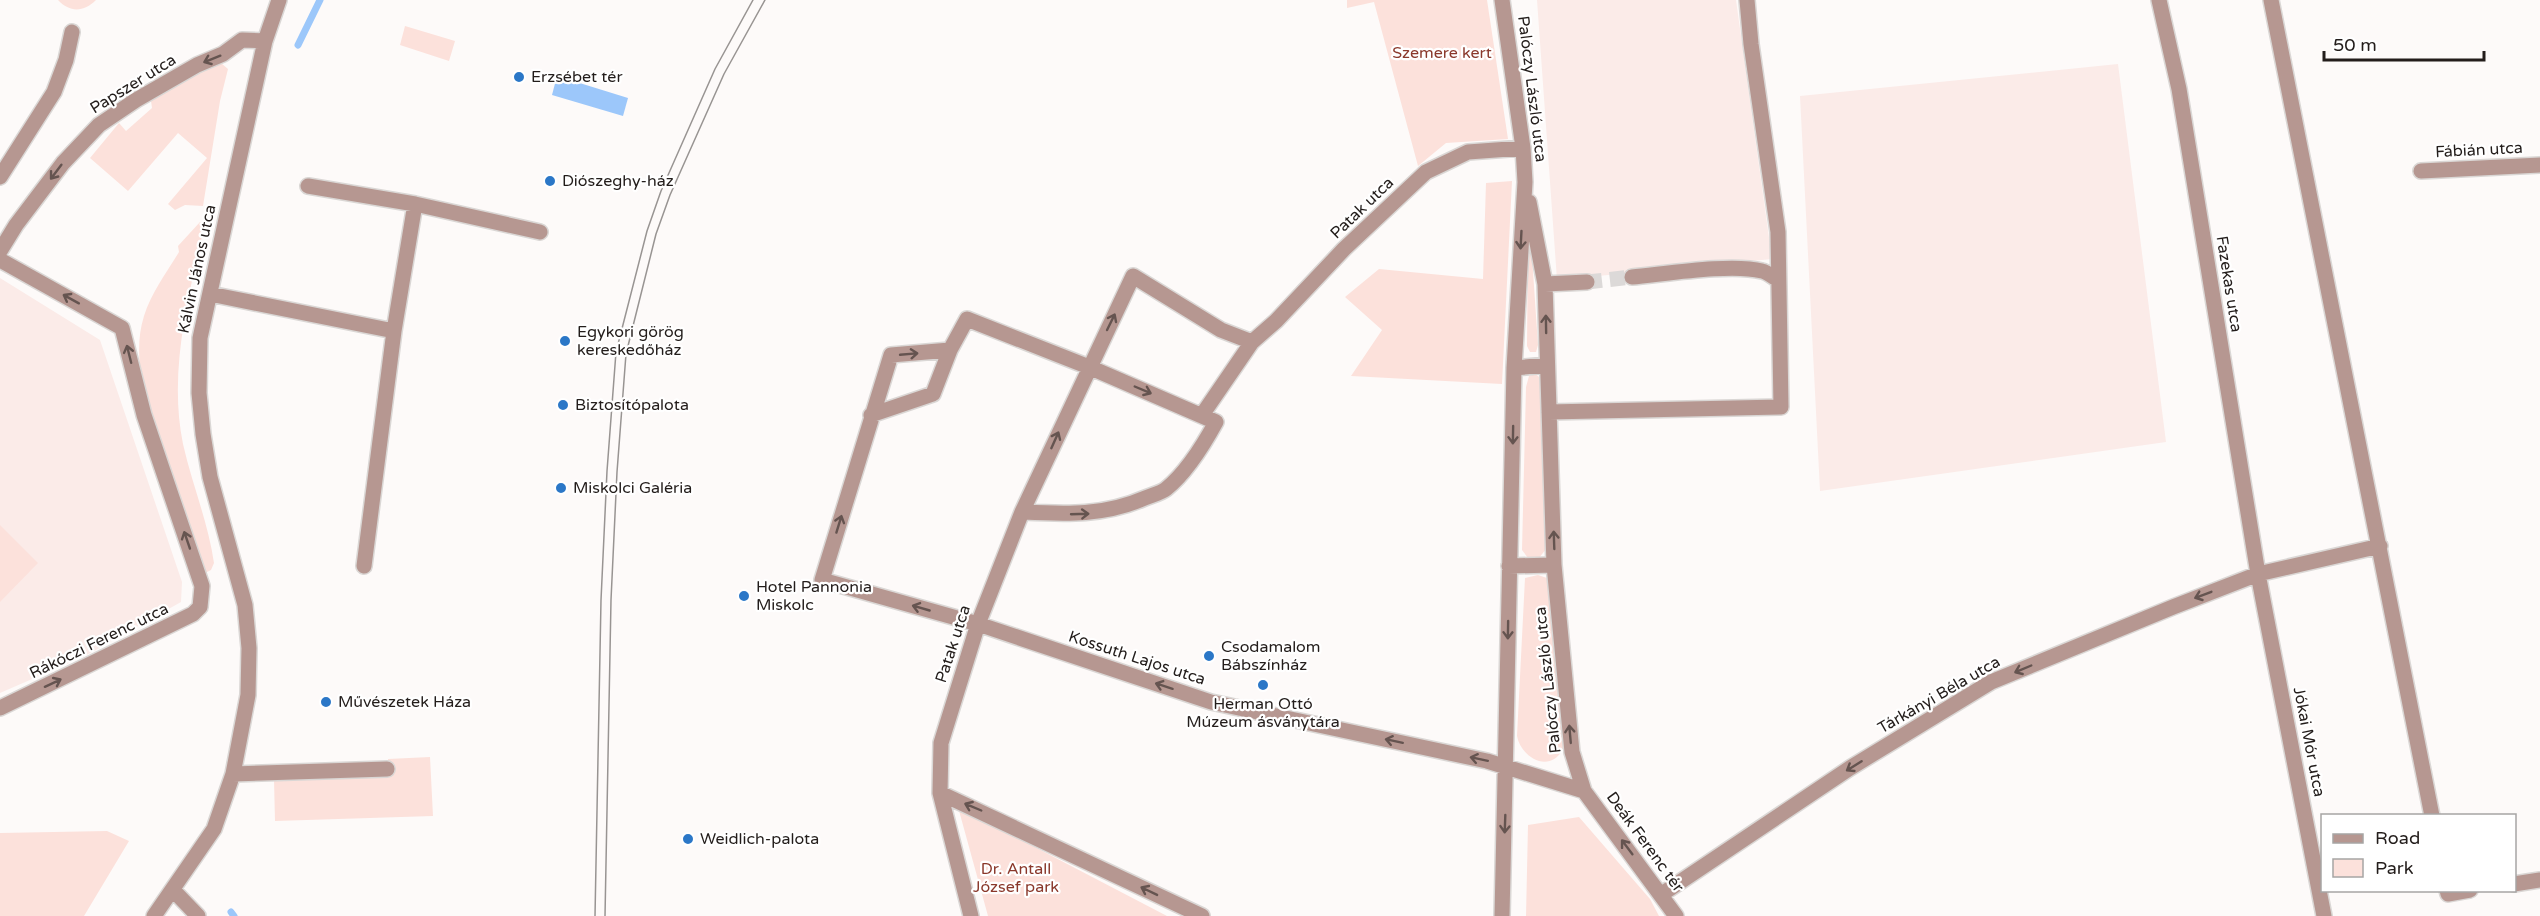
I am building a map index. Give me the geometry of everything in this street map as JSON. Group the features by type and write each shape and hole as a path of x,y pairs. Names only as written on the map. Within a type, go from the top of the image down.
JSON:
{"street":[{"name":"Kálvin János utca","path":"154,916 214,829 233,774 248,694 249,648 241,583 210,477 203,434 199,393 200,338 265,41 279,0"},
{"name":"Palóczy László utca","path":"1502,0 1523,148 1525,182 1514,368 1502,916"},
{"path":"1549,412 1781,407 1778,232 1751,44 1747,0"},
{"name":"Fazekas utca","path":"2159,0 2179,89 2258,574"},
{"path":"2271,0 2432,814"},
{"path":"0,177 54,92 66,60 72,32"},
{"name":"Papszer utca","path":"0,251 16,225 63,163 99,124 197,65 223,54 242,40 265,41"},
{"name":"Patak utca","path":"1202,416 1252,342 1276,321 1344,249 1426,172 1468,152 1523,148"},
{"name":"Fábián utca","path":"2421,171 2540,165"},
{"name":"Palóczy László utca","path":"1525,182 1545,284 1554,565 1572,752 1584,790"},
{"path":"308,186 415,204 540,232"},
{"path":"364,566 394,332 415,204"},
{"name":"Rákóczi Ferenc utca","path":"0,260 122,328 144,415 202,586 202,596 200,608 193,614 0,708"},
{"path":"1632,278 1692,271 1746,269 1764,271 1778,280"},
{"name":"Patak utca","path":"940,793 941,743 978,624 1022,512 1133,276 1221,330 1252,342"},
{"path":"1545,284 1587,282"},
{"path":"210,294 394,332"},
{"path":"871,415 933,394 950,350 967,319 1089,367 1216,422 1201,449 1166,489 1125,507 1102,512 1079,514 1022,512"},
{"path":"871,415 891,355 950,350"},
{"path":"1514,368 1547,365"},
{"name":"Kossuth Lajos utca","path":"871,415 822,580 978,624 1211,702 1506,766 1584,790"},
{"name":"Tárkányi Béla utca","path":"1662,894 1850,768 1991,682 2258,574 2380,546"},
{"path":"1509,566 1554,565"},
{"name":"Jókai Mór utca","path":"2258,574 2324,916"},
{"path":"233,774 387,769"},
{"name":"Deák Ferenc tér","path":"1584,790 1676,916"},
{"path":"940,793 971,916"},
{"path":"940,793 1202,916"},
{"path":"2516,884 2540,880"},
{"path":"173,890 198,916"},
{"path":"2447,892 2448,894 2463,892"}],"shaded area":[{"path":"1537,0 1736,0 1772,259 1557,280"},
{"path":"2118,64 2166,442 1820,491 1800,96"},
{"path":"0,278 100,340 182,582 181,602 85,656 0,693"}],"green space":[{"path":"58,0 96,0 82,9 72,9"},
{"name":"Szemere kert","path":"1347,0 1487,0 1508,139 1446,143 1418,166 1374,2 1347,8"},
{"path":"405,26 455,41 449,61 400,45"},
{"path":"221,63 228,69 220,101 203,206 185,205 175,210 168,204 207,158 178,133 128,191 90,158 119,123 126,131 152,108 151,101 205,69"},
{"path":"1512,181 1502,384 1351,376 1382,330 1345,297 1379,269 1483,279 1486,183"},
{"path":"200,222 205,223 182,333 178,388 183,444 214,563 211,570 205,573 151,419 141,377 139,356 144,316 151,299 179,252 178,246"},
{"path":"1528,240 1531,242 1538,345 1536,352 1530,352 1527,346"},
{"path":"1536,374 1541,379 1546,549 1539,558 1528,558 1522,550 1526,387 1529,376"},
{"path":"0,525 38,563 0,602"},
{"path":"1538,575 1547,578 1566,734 1564,747 1557,757 1544,762 1524,751 1517,736 1525,578"},
{"path":"430,757 433,816 275,821 274,780 389,776 388,759"},
{"name":"Dr. Antall József park","path":"958,807 1167,916 988,916"},
{"path":"1579,817 1650,899 1659,916 1526,916 1528,825"},
{"path":"107,831 129,841 84,916 0,916 0,833"}],"water":[{"path":"557,76 628,98 623,116 552,95"}],"waterway":[{"path":"298,45 320,0"},
{"path":"231,912 234,916"}],"tunnel":[{"path":"1587,282 1632,277"}],"tram line":[{"path":"595,916 601,600 616,352 647,231 661,191 715,69 753,0"},
{"path":"605,916 611,600 617,472 626,354 656,234 670,195 724,74 765,0"}],"place":[{"name":"Erzsébet tér","path":"519,77"},
{"name":"Diószeghy-ház","path":"550,181"},
{"name":"Egykori görög kereskedőház","path":"565,341"},
{"name":"Biztosítópalota","path":"563,405"},
{"name":"Miskolci Galéria","path":"561,488"},
{"name":"Hotel Pannonia Miskolc","path":"744,596"},
{"name":"Csodamalom Bábszínház","path":"1209,656"},
{"name":"Herman Ottó Múzeum ásványtára","path":"1263,685"},
{"name":"Művészetek Háza","path":"326,702"},
{"name":"Weidlich-palota","path":"688,839"}]}
